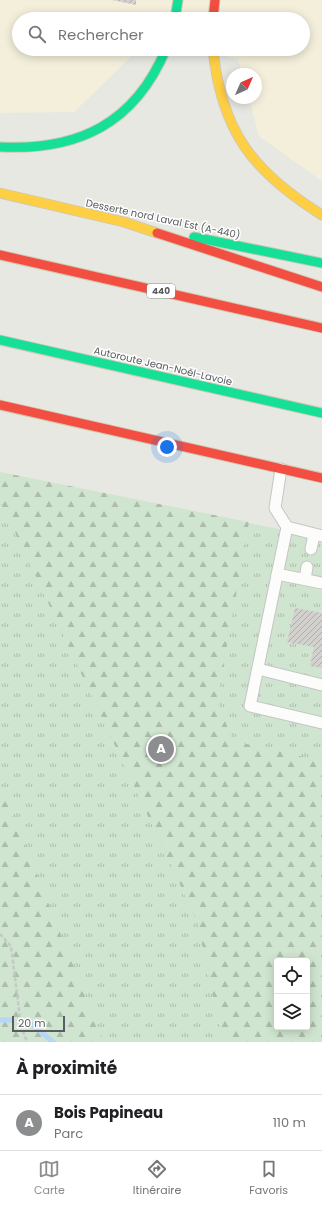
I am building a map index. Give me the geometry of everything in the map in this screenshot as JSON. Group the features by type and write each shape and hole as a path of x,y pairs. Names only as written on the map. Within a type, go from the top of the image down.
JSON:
{"main road":[{"path":"176,12 178,0"},
{"path":"214,12 215,0"},
{"path":"0,147 50,146 68,142 100,128 128,108 146,88 162,56"},
{"path":"213,56 218,92 227,117 240,142 249,155 270,178 296,199 322,215"},
{"name":"Desserte nord Laval Est (A-440)","path":"0,193 124,222 322,263"},
{"path":"124,222 322,286"},
{"name":"440","path":"0,255 322,328"},
{"name":"Autoroute Jean-Noël-Lavoie","path":"0,340 322,413"},
{"path":"0,405 322,478"}],"lane":[{"path":"281,469 275,508 287,527 318,536 311,550"},
{"path":"287,527 250,706 322,723"},
{"path":"305,580 307,567"},
{"path":"277,574 322,583"},
{"path":"258,669 322,685"}],"path":[{"path":"0,934 11,946 21,1026 27,1042"}],"shaded area":[{"path":"0,0 322,0 322,181 259,136 251,104 262,104 262,68 240,68 238,59 226,56 310,56 310,12 12,12 12,56 132,56 74,112 0,113"}],"green space":[{"path":"0,472 322,538 322,1042 0,1042"},
{"path":"0,472 249,522 217,701 233,741 322,761 322,1042 230,1042 221,1035 197,921 0,500"},
{"path":"0,783 104,1042 0,1042"}],"building":[{"path":"112,0 136,0 136,5"},
{"path":"295,608 322,613 322,668 310,666 314,647 287,642"}],"waterway":[{"path":"0,1020 11,1020"},
{"path":"33,1025 53,1042"}],"traffic: fast":[{"path":"176,12 178,0"},
{"path":"0,147 29,147 55,144 79,137 101,127 121,114 138,96 153,75 162,56"},
{"path":"194,237 322,263"},
{"path":"0,340 322,413"}],"traffic: slow":[{"path":"214,56 217,78 224,103 233,126 245,147 259,165 277,182 298,199 322,215"},
{"path":"0,193 124,222 157,233"}],"traffic: jam":[{"path":"214,12 215,0"},
{"path":"157,233 322,287"},
{"path":"0,255 322,328"},
{"path":"0,405 322,478"}],"place":[{"name":"Bois Papineau","path":"161,749"}]}
